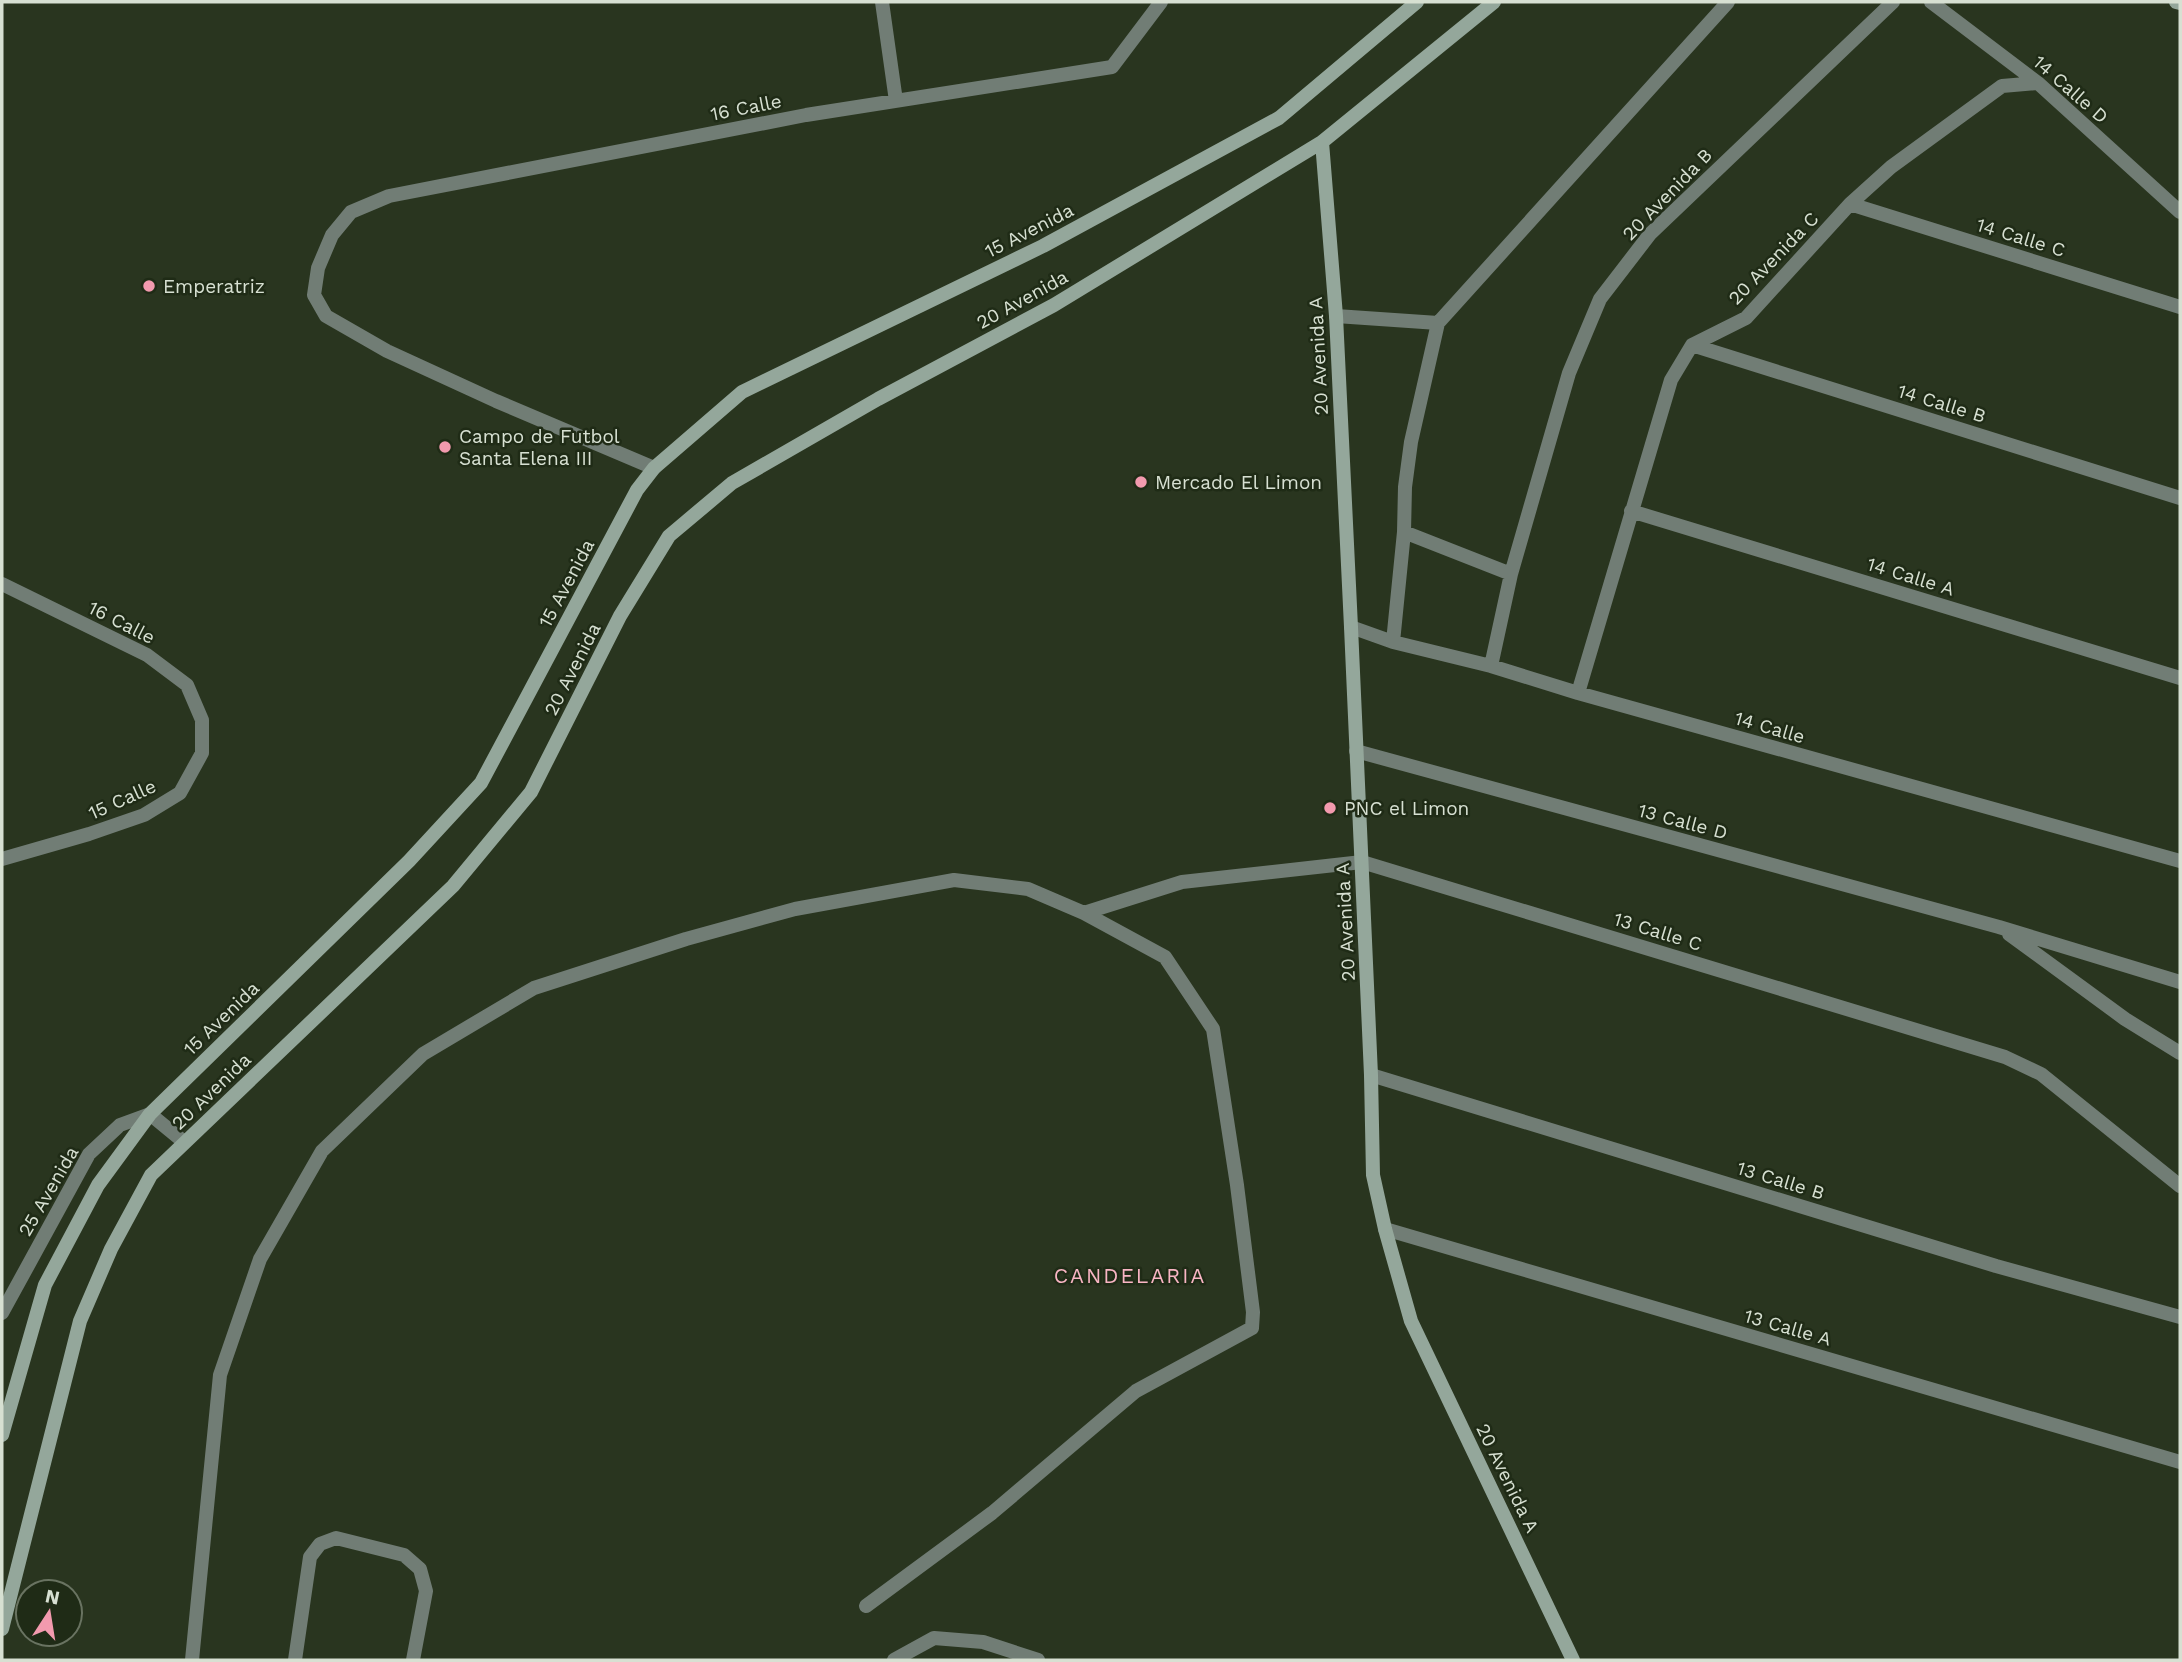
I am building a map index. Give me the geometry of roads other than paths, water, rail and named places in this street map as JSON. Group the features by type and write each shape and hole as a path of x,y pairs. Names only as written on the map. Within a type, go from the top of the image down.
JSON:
{"main road":[{"name":"15 Avenida","path":"2,1435 45,1285 98,1185 150,1114 409,861 481,783 637,490 654,468 742,391 1043,246 1279,118 1417,2"},
{"name":"20 Avenida","path":"2,1629 80,1321 111,1248 151,1175 453,886 531,792 620,616 669,536 732,482 878,399 1054,305 1322,142 1494,2"},
{"name":"20 Avenida A","path":"1322,142 1336,316 1362,862 1373,1175 1411,1321 1573,1660"}],"street":[{"path":"882,2 896,101"},
{"name":"16 Calle","path":"654,468 484,396 387,351 326,316 314,295 318,268 332,235 351,212 389,195 793,118 1112,67 1161,2"},
{"path":"1393,642 1410,442 1438,323 1728,2"},
{"name":"20 Avenida B","path":"1491,666 1511,574 1569,373 1600,299 1650,234 1893,2"},
{"name":"14 Calle D","path":"1931,2 2038,83 2180,212"},
{"name":"20 Avenida C","path":"1692,345 1746,318 1850,204 1891,167 2002,86 2038,83"},
{"name":"14 Calle C","path":"1850,204 2180,307"},
{"path":"1336,316 1438,323"},
{"path":"1578,693 1671,380 1692,345"},
{"name":"14 Calle B","path":"1692,345 2180,498"},
{"name":"14 Calle A","path":"1631,511 2180,678"},
{"path":"1404,532 1511,574"},
{"name":"16 Calle","path":"2,584 147,655 187,685 202,720"},
{"name":"14 Calle","path":"1351,627 1393,642 1491,666 1578,693 2180,861"},
{"name":"15 Calle","path":"2,859 144,815 180,793 202,753 202,720"},
{"name":"13 Calle D","path":"1356,751 1999,927 2180,982"},
{"name":"13 Calle C","path":"1084,913 1182,882 1362,862 2005,1057 2041,1074 2180,1186"},
{"path":"192,1660 220,1375 260,1259 322,1151 423,1054 534,988 686,939 796,909 954,880 1028,889 1084,913 1164,957 1213,1030 1237,1185 1253,1312 1252,1328 1136,1391 992,1513 866,1606"},
{"name":"13 Calle D","path":"1999,927 2124,1019 2180,1053"},
{"name":"13 Calle B","path":"1371,1075 1996,1266 2180,1317"},
{"path":"150,1114 184,1142"},
{"name":"25 Avenida","path":"2,1313 89,1154 120,1125 150,1114"},
{"name":"13 Calle A","path":"1385,1229 2180,1462"},
{"path":"295,1660 310,1557 320,1544 336,1538 404,1555 420,1569 426,1591 413,1660"},
{"path":"894,1660 934,1638 983,1643 1038,1660"}],"place":[{"name":"Emperatriz","path":"149,286"},
{"name":"Campo de Futbol Santa Elena III","path":"445,447"},
{"name":"Mercado El Limon","path":"1141,482"},
{"name":"PNC el Limon","path":"1330,808"}],"district":[{"name":"CANDELARIA","path":"1130,1276"}]}
